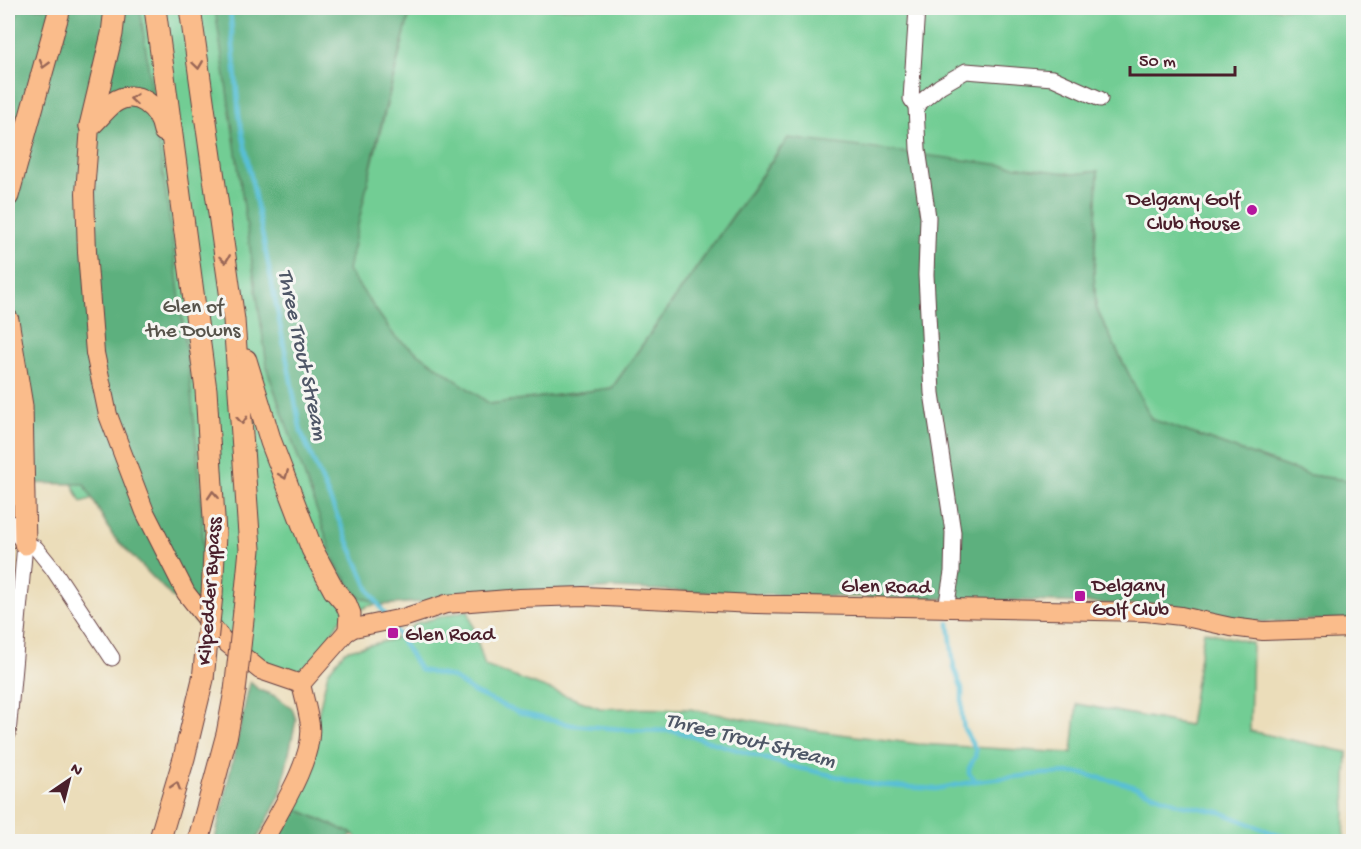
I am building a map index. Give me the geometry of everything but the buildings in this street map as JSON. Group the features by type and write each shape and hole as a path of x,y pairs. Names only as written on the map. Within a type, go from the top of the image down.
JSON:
{"highway":[{"path":"8,196 60,8"},
{"path":"90,126 112,34 115,8"},
{"path":"155,8 189,264"},
{"path":"190,8 234,320 271,442 312,549 334,590 346,604 350,614 350,629"},
{"path":"90,126 114,102 128,97 144,100 159,113 164,128 175,226 189,264"},
{"name":"Kilpedder Bypass","path":"159,842 184,758 203,679 212,595 215,534 206,390 189,264"},
{"path":"8,320 22,406 26,544"},
{"name":"Kilpedder Bypass","path":"198,842 227,734 235,691 250,549 234,320"}],"main road":[{"path":"90,126 85,193 89,294 94,353 112,426 146,512 186,593 223,640 260,670 301,684"},
{"name":"Glen Road","path":"350,629 403,618 446,604 584,596 755,604 1146,612 1263,631 1353,628"},
{"path":"301,684 350,629"},
{"path":"263,842 296,784 310,739 310,726 301,684"}],"street":[{"path":"916,8 911,99 916,106 918,149 928,218 926,275 932,393 952,532 952,572 946,609"},
{"path":"916,106 940,86 966,70 1053,78 1100,99"},
{"path":"8,521 14,532 26,544 36,548 53,569 112,658"},
{"path":"8,734 26,544"}],"green space":[{"path":"19,8 140,8 179,288 199,472 203,563 197,623 113,536 84,484 8,483 8,38"},
{"name":"Glen of the Downs","path":"23,8 365,8 360,212 411,8 1353,8 1353,481 1309,475 1151,419 1096,308 1094,273 1098,171 1074,174 575,580 368,606 339,621 324,647 301,673 262,666 201,618 123,490 81,502 70,479 8,60","holes":["781,147 581,498 390,358 383,320 395,337 490,404 612,388"]},
{"path":"215,8 411,8 376,145 348,270 395,337 490,404 612,388 788,138 1074,174 1098,171 1094,273 1096,308 1151,419 1309,475 1353,481 1353,619 1263,622 1226,619 1175,606 759,595 613,588 381,605 358,596 336,565 268,372"},
{"path":"468,610 485,666 600,708 690,709 801,729 918,744 1072,753 1077,704 1189,725 1204,631 1252,643 1250,731 1347,752 1344,841 360,842 353,834 296,809 328,672 345,651 394,639 417,623"},
{"path":"250,682 259,690 275,696 292,708 296,720 280,796 256,841 222,841 215,839"},
{"path":"296,809 353,834 345,841 273,842"}],"waterway":[{"name":"Three Trout Stream","path":"230,8 239,115 301,432 369,590 386,616"},
{"path":"949,623 954,668 962,689 964,729 976,750 969,774 976,781"},
{"name":"Three Trout Stream","path":"392,625 420,670 452,677 475,693 520,713 572,725 675,731 790,766 876,785 936,789 976,781 1078,773 1127,784 1179,804 1220,812 1302,842"}],"place":[{"name":"Delgany Golf Club House","path":"1252,210"},
{"name":"Delgany Golf Club","path":"1080,596"},
{"name":"Glen Road","path":"393,633"}]}
